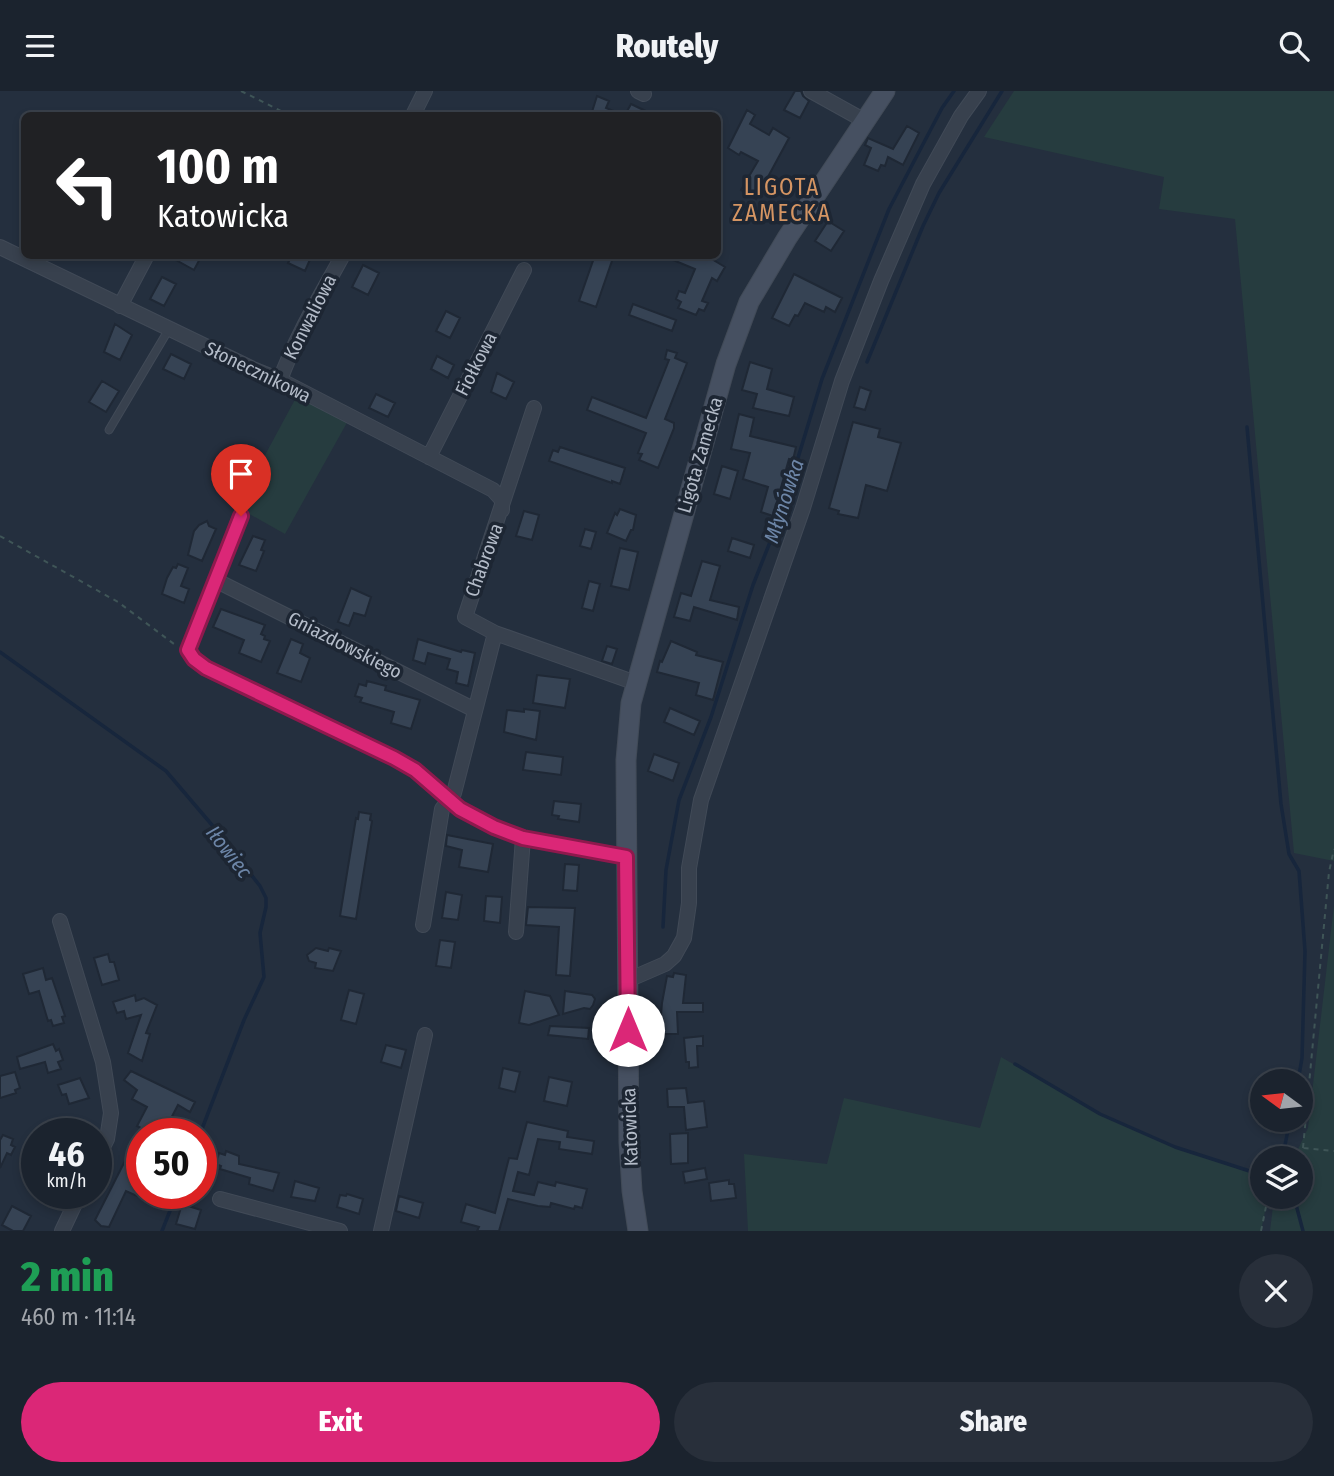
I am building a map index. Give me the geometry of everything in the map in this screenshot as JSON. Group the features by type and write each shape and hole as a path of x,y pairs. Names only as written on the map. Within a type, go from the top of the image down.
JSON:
{"main road":[{"name":"Ligota Zamecka","path":"626,857 627,732 636,683 726,364 749,302 787,238 885,91"},
{"name":"Katowicka","path":"626,857 629,1142 638,1231"}],"street":[{"path":"414,112 425,91"},
{"path":"811,91 864,121"},
{"path":"628,980 665,964 674,956 684,939 690,903 689,868 701,800 803,508 842,381 923,184 961,116 979,91"},
{"name":"Słonecznikowa","path":"0,247 21,257"},
{"name":"Słonecznikowa","path":"24,259 280,380 493,489 502,500 502,510"},
{"path":"120,306 145,259"},
{"name":"Konwaliowa","path":"280,380 313,305 341,259"},
{"name":"Fiołkowa","path":"429,457 524,270"},
{"name":"Chabrowa","path":"534,408 465,617 495,633 636,683"},
{"path":"241,516 188,650 194,659 206,668 415,770 460,809 494,827 523,838 626,857"},
{"name":"Gniazdowskiego","path":"215,580 475,710"},
{"path":"423,925 442,809 454,793 495,633"},
{"path":"516,932 523,838"},
{"path":"60,921 103,1062 109,1118"},
{"path":"381,1231 425,1035"},
{"path":"220,1199 340,1231"},
{"path":"62,1231 72,1209"}],"lane":[{"path":"109,430 169,328"}],"path":[{"path":"241,91 283,112"},
{"path":"0,536 118,602 176,646 188,650"},
{"path":"1303,1146 1329,872 1334,849"},
{"path":"1313,1149 1334,1151"},
{"path":"1261,1231 1266,1209"}],"green space":[{"path":"1014,91 1334,91 1334,861 1294,853 1235,219 1159,209 1164,177 984,137"},
{"path":"298,394 349,419 285,534 237,507"},
{"path":"1334,905 1334,1231 1270,1231 1273,1209 1313,1209 1313,1146 1300,1146 1306,1132 1313,1132 1313,1085"},
{"path":"1001,1057 1100,1114 1175,1147 1250,1173 1250,1209 1266,1209 1261,1231 748,1231 744,1154 827,1164 844,1098 980,1128"}],"building":[{"path":"795,91 801,91 809,101 800,118 784,110"},
{"path":"597,96 609,101 606,108 616,112 592,112"},
{"path":"631,104 648,112 627,112"},
{"path":"747,110 755,115 750,124 769,135 773,128 789,138 756,199 741,190 758,161 728,148"},
{"path":"907,126 919,133 903,165 888,157 885,166 881,165 878,171 864,165 871,148 865,145 868,138 893,149"},
{"path":"828,221 844,231 831,251 815,241"},
{"path":"174,259 200,259 194,270"},
{"path":"290,259 310,259 305,271 288,263"},
{"path":"594,259 613,259 596,307 579,301"},
{"path":"671,259 712,259 725,267 717,281 712,278 702,301 708,303 704,311 699,309 696,315 678,308 681,302 676,299 679,291 685,293 695,269"},
{"path":"363,265 379,273 368,295 352,287"},
{"path":"794,274 842,298 835,312 826,307 824,312 805,303 789,326 772,318"},
{"path":"162,277 176,284 164,306 150,299"},
{"path":"633,304 676,320 672,331 629,315"},
{"path":"446,311 460,318 450,338 436,331"},
{"path":"115,324 132,335 120,360 104,352"},
{"path":"667,350 677,353 675,358 687,363 665,419 674,423 674,428 658,468 639,460 642,454 638,453 646,433 587,410 592,397 646,418 669,360 665,359"},
{"path":"171,354 191,364 184,379 163,369"},
{"path":"437,356 454,365 448,378 431,369"},
{"path":"750,362 772,369 767,389 794,397 789,416 753,408 757,394 742,390"},
{"path":"497,373 514,382 506,399 491,392"},
{"path":"102,381 119,391 106,412 89,402"},
{"path":"860,387 871,391 865,410 854,407"},
{"path":"376,394 395,403 388,417 369,408"},
{"path":"739,414 754,418 750,436 796,447 793,460 789,459 773,516 761,512 768,487 743,479 750,453 731,449"},
{"path":"853,422 880,429 878,437 901,443 887,491 866,485 858,518 838,514 839,511 829,508"},
{"path":"560,447 625,468 620,484 549,461 553,450 558,452"},
{"path":"722,466 738,471 730,499 714,494"},
{"path":"620,509 636,515 633,530 626,541 607,533 615,513 617,515"},
{"path":"524,511 539,515 532,540 516,536"},
{"path":"207,521 209,526 216,529 202,561 188,555 194,531"},
{"path":"585,529 596,532 591,549 580,546"},
{"path":"253,536 265,540 261,550 264,551 256,571 239,565"},
{"path":"732,538 754,545 750,558 728,551"},
{"path":"620,548 638,552 629,590 611,586"},
{"path":"702,561 720,566 710,600 739,607 737,620 694,607 690,621 674,617 681,593 691,596"},
{"path":"178,564 188,568 181,586 189,589 184,603 162,594 167,578"},
{"path":"589,581 600,584 593,611 582,608"},
{"path":"351,588 371,597 365,616 354,613 349,626 338,622"},
{"path":"221,609 265,625 261,634 265,636 264,639 270,641 261,662 239,653 244,640 213,627"},
{"path":"291,639 303,644 300,653 310,658 301,682 277,673"},
{"path":"418,639 461,652 475,653 468,686 456,683 458,672 447,669 450,659 428,653 425,664 413,660"},
{"path":"671,641 697,652 696,655 723,662 713,700 696,695 699,683 657,672"},
{"path":"607,646 617,649 612,664 602,661"},
{"path":"537,675 570,679 565,708 533,703"},
{"path":"367,681 386,686 385,690 420,700 411,729 391,723 394,712 360,702 362,698 355,696 359,684 366,686"},
{"path":"670,708 700,721 694,735 664,722"},
{"path":"524,709 540,711 536,740 504,732 507,710 524,712"},
{"path":"526,752 563,757 561,775 523,770"},
{"path":"654,754 679,763 673,781 648,771"},
{"path":"554,801 581,804 579,822 558,819 559,816 552,815"},
{"path":"359,812 371,814 372,821 356,919 340,916"},
{"path":"447,835 493,844 488,872 459,867 462,850 446,846"},
{"path":"565,864 579,865 577,891 563,890"},
{"path":"446,892 462,895 458,920 442,918"},
{"path":"486,896 502,897 500,923 484,921"},
{"path":"528,907 575,908 570,976 556,975 559,927 526,925"},
{"path":"440,940 455,942 451,968 436,966"},
{"path":"316,948 341,951 333,971 315,968 316,963 309,961 307,955"},
{"path":"108,954 110,962 114,962 119,980 102,985 94,958"},
{"path":"43,968 46,980 52,978 65,1016 62,1017 64,1023 53,1026 51,1020 48,1021 39,991 29,994 23,974"},
{"path":"674,973 686,975 683,1003 703,1003 703,1012 677,1012 678,1034 663,1034 663,1027 660,1027 662,1003 667,976 673,977"},
{"path":"349,990 364,994 356,1024 341,1020"},
{"path":"525,991 550,996 559,1015 529,1025 519,1023"},
{"path":"565,991 592,995 595,999 593,1005 590,1009 563,1014"},
{"path":"135,995 136,1001 144,998 157,1005 146,1033 150,1034 142,1061 128,1053 141,1015 126,1019 124,1011 117,1013 113,1002"},
{"path":"550,1026 589,1028 588,1039 548,1035"},
{"path":"703,1036 703,1046 697,1046 698,1067 689,1068 684,1038"},
{"path":"53,1044 56,1051 59,1049 63,1060 58,1062 61,1069 48,1073 45,1062 20,1069 17,1057"},
{"path":"386,1045 406,1050 401,1068 381,1062"},
{"path":"503,1068 520,1072 515,1092 499,1088"},
{"path":"131,1071 195,1102 190,1112 178,1105 171,1118 141,1118 147,1107 132,1099 137,1090 124,1080"},
{"path":"15,1072 20,1088 15,1090 16,1093 0,1098 0,1076"},
{"path":"549,1077 572,1082 567,1106 544,1101"},
{"path":"80,1078 89,1098 69,1104 66,1094 62,1095 58,1085"},
{"path":"686,1088 688,1103 704,1101 707,1127 686,1130 684,1107 668,1107 667,1089"},
{"path":"527,1122 568,1131 567,1137 594,1141 592,1154 559,1149 560,1142 538,1139 529,1175 518,1172 513,1191 534,1195 538,1182 555,1186 556,1182 587,1189 582,1208 575,1206 574,1209 551,1203 550,1207 538,1206 508,1199 499,1231 477,1231 479,1227 461,1222 466,1204 495,1213 509,1158 517,1159"},
{"path":"688,1133 688,1163 671,1164 670,1134"},
{"path":"3,1135 13,1139 11,1145 15,1147 11,1155 7,1153 0,1168 0,1140"},
{"path":"226,1151 239,1156 239,1164 279,1173 273,1191 249,1184 250,1178 220,1169 221,1166 217,1164 219,1153 225,1155"},
{"path":"126,1159 126,1191 109,1227 101,1226 95,1220 101,1209 112,1209 112,1187"},
{"path":"705,1168 707,1179 685,1183 683,1172"},
{"path":"729,1180 729,1184 734,1184 736,1198 711,1201 709,1183"},
{"path":"295,1181 319,1188 315,1201 291,1197"},
{"path":"347,1194 363,1199 359,1214 337,1207 340,1195"},
{"path":"399,1196 423,1203 419,1218 396,1211"},
{"path":"12,1206 31,1216 23,1231 13,1231 2,1225"},
{"path":"180,1209 201,1210 195,1229 176,1224"}],"waterway":[{"name":"Młynówka","path":"663,927 666,870 679,800 711,717 753,585 780,517 822,379 889,209 942,108 954,91"},
{"path":"867,362 939,193 1002,91"},
{"path":"1247,427 1281,804 1289,854 1299,871 1305,951 1300,1069"},
{"name":"Iłowiec","path":"0,652 166,771 212,825 260,886 266,898 260,933 264,977 244,1020 206,1118"},
{"path":"1015,1064 1100,1114 1175,1147 1250,1171"},
{"path":"1285,1146 1288,1132"},
{"name":"Iłowiec","path":"162,1231 171,1209"},
{"path":"1297,1209 1303,1231"}],"district":[{"name":"LIGOTA ZAMECKA","path":"782,200"}],"route":[{"path":"241,516 188,650 194,659 206,668 394,758 415,770 460,809 494,827 523,838 626,857 628,1030"}]}
